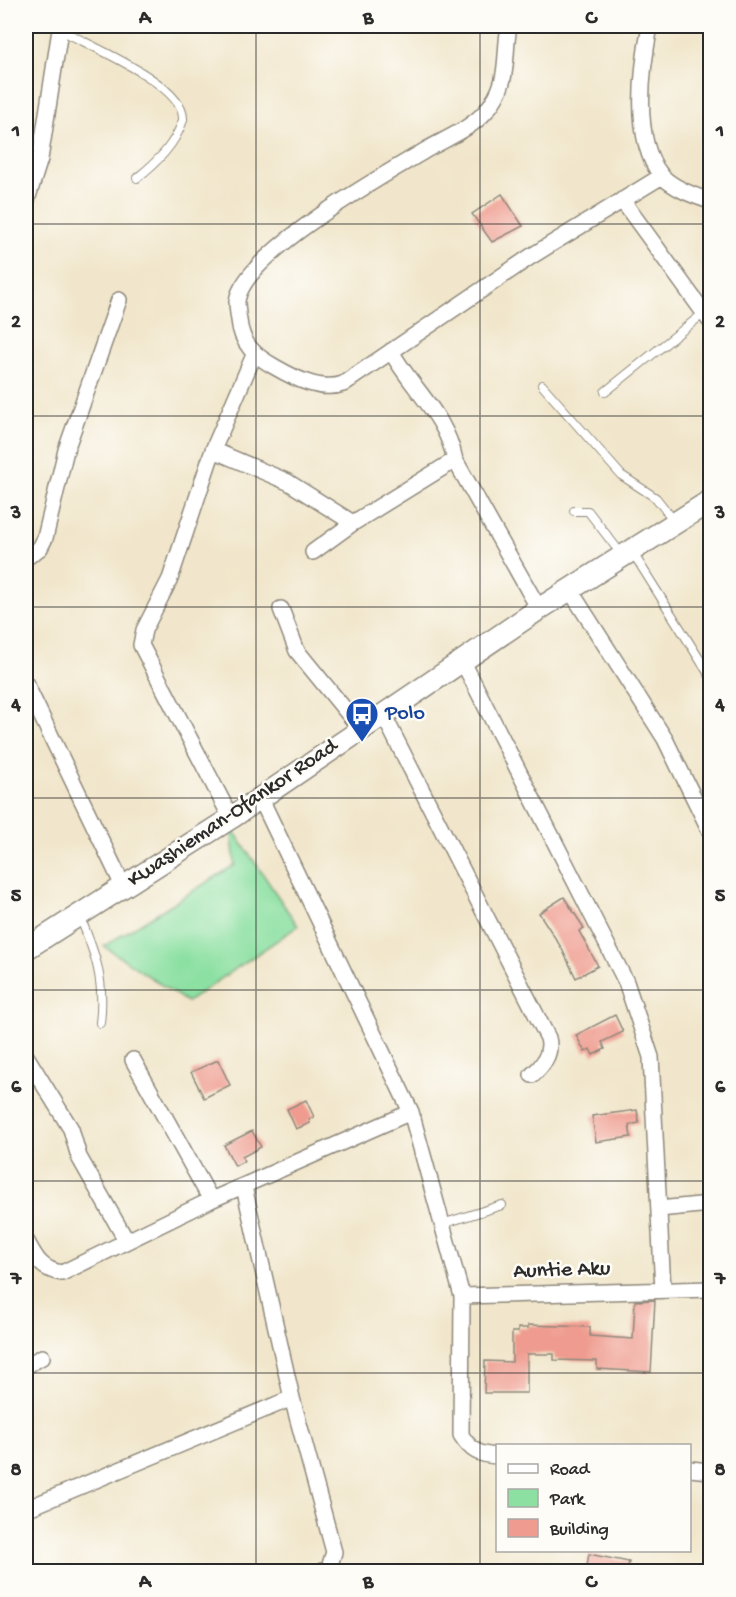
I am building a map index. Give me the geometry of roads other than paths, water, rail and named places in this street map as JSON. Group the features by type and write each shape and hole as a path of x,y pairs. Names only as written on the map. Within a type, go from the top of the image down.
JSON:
{"main road":[{"name":"Kwashieman-Ofankor Road","path":"26,949 231,818 360,728 463,662 539,609 711,501"}],"street":[{"path":"509,26 503,86 485,112 459,131 352,193 266,258 247,282 237,300 239,323 244,340 254,355 292,376 326,387 343,384 545,247 662,176"},
{"path":"650,26 641,81 647,143 662,176 678,187 711,201"},
{"path":"26,203 40,159 57,28"},
{"path":"621,200 707,317"},
{"path":"26,558 40,548 45,538 66,450 119,300"},
{"path":"391,351 409,382 430,402 449,435 455,460 539,609"},
{"path":"231,818 141,645 144,630 170,579 213,450 254,355"},
{"path":"213,450 288,482 353,523"},
{"path":"313,552 353,523 455,460"},
{"path":"570,590 665,739 711,831"},
{"path":"280,609 297,651 360,728"},
{"path":"463,662 626,982 652,1064 663,1290"},
{"path":"26,684 124,888"},
{"path":"383,714 548,1038 551,1048 542,1067 532,1075"},
{"path":"260,797 411,1112 462,1296 461,1435 469,1448 475,1452 496,1456"},
{"path":"26,1056 71,1130 79,1157 126,1240"},
{"path":"133,1060 212,1200"},
{"path":"26,1240 40,1264 50,1271 62,1273 212,1200 411,1112"},
{"path":"244,1187 292,1398 334,1552 329,1568 321,1572"},
{"path":"659,1209 711,1204"},
{"name":"Auntie Aku","path":"462,1296 711,1289"},
{"path":"26,1366 42,1357"},
{"path":"26,1509 292,1398"},
{"path":"691,1469 711,1471"}],"lane":[{"path":"57,28 142,72 170,94 183,112 181,125 171,144 159,160 137,178"},
{"path":"605,392 707,317"},
{"path":"542,386 621,475 656,498 675,523"},
{"path":"574,511 588,511 627,553 711,676"},
{"path":"79,915 94,950 101,979 100,1023"},
{"path":"442,1224 502,1205"}],"place":[{"name":"Polo","path":"362,743"}]}
